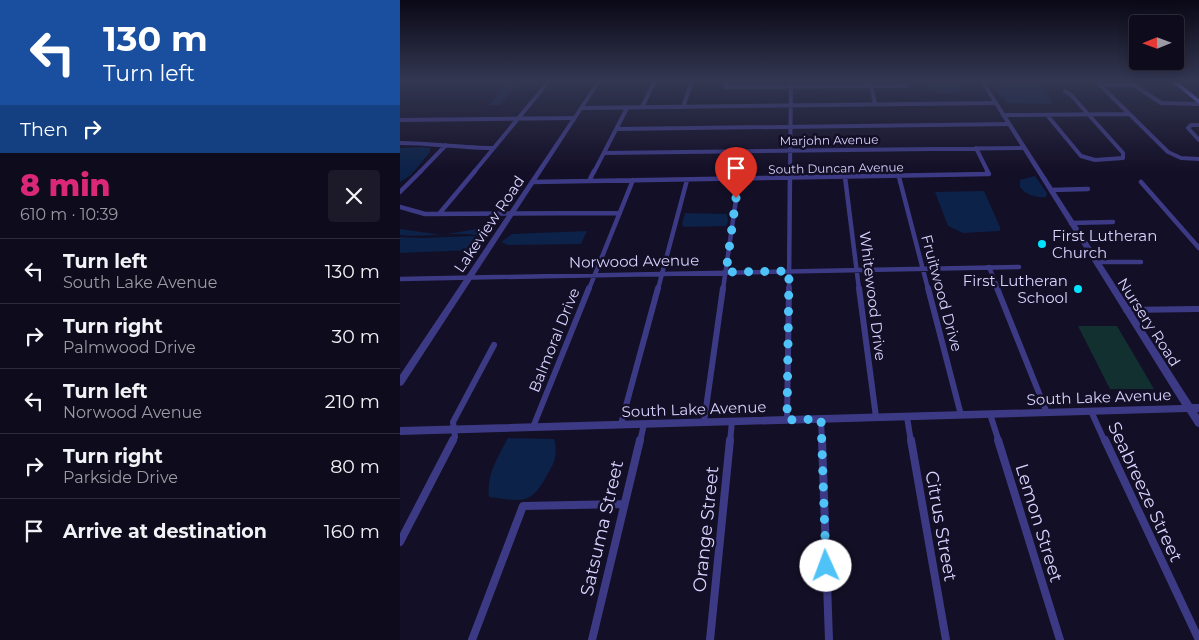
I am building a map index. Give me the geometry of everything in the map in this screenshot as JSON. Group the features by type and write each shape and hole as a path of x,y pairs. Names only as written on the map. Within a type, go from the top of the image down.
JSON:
{"street":[{"path":"439,214 524,111"},
{"name":"Lakeview Road","path":"400,382 579,111"},
{"path":"589,181 625,111"},
{"path":"787,420 791,111"},
{"name":"Nursery Road","path":"1001,111 1126,310 1194,408 1199,423"},
{"path":"1047,115 1077,154 1085,159 1123,158 1123,153 1085,111"},
{"path":"1126,111 1168,152 1176,157 1199,159"},
{"path":"1003,115 1129,114"},
{"path":"400,120 574,118"},
{"path":"616,129 1009,124"},
{"path":"1199,125 1188,126 1189,131 1199,140"},
{"path":"400,143 433,143 459,148 494,148"},
{"path":"400,192 446,145"},
{"name":"South Duncan Avenue","path":"532,182 989,174 976,148"},
{"name":"Marjohn Avenue","path":"604,153 1024,148"},
{"name":"Whitewood Drive","path":"845,177 876,417"},
{"name":"Fruitwood Drive","path":"899,177 962,415"},
{"path":"704,422 739,179"},
{"name":"Balmoral Drive","path":"533,427 633,180"},
{"path":"621,424 688,180"},
{"path":"1141,182 1199,248"},
{"path":"1051,190 1088,189"},
{"path":"400,207 417,213 439,214 620,213"},
{"path":"1071,223 1113,222"},
{"path":"1096,262 1141,262"},
{"path":"989,267 1047,413"},
{"name":"Norwood Avenue","path":"400,279 1019,267"},
{"path":"1126,310 1199,309"},
{"path":"400,542 455,437 453,422 494,345"},
{"name":"South Lake Avenue","path":"400,431 1194,408"},
{"name":"Seabreeze Street","path":"1091,411 1199,640"},
{"name":"Lemon Street","path":"990,414 1060,640"},
{"name":"Citrus Street","path":"907,417 946,640"},
{"path":"821,419 829,640"},
{"name":"Orange Street","path":"710,640 732,421"},
{"name":"Satsuma Street","path":"592,640 644,424"},
{"path":"472,640 523,506 624,504"}],"green space":[{"path":"1078,326 1117,326 1154,389 1110,389"}],"water":[{"path":"400,148 430,148 430,152 411,175 400,182"},
{"path":"1035,176 1047,193 1046,197 1032,195 1020,187 1020,180"},
{"path":"984,191 1000,231 963,233 948,226 935,192"},
{"path":"685,213 727,214 728,221 726,226 684,227 682,224"},
{"path":"400,229 440,235 400,235"},
{"path":"476,229 487,230 483,237 466,234 445,234"},
{"path":"587,231 581,244 508,245 501,242 512,234"},
{"path":"400,237 480,237 482,243 473,250 400,253"},
{"path":"508,438 554,439 556,454 552,466 536,492 524,499 509,500 489,497 491,474"}],"place":[{"name":"First Lutheran Church","path":"1042,244"},
{"name":"First Lutheran School","path":"1078,289"}],"route":[{"path":"736,198 726,272 789,271 787,420 821,419 826,566"}]}
